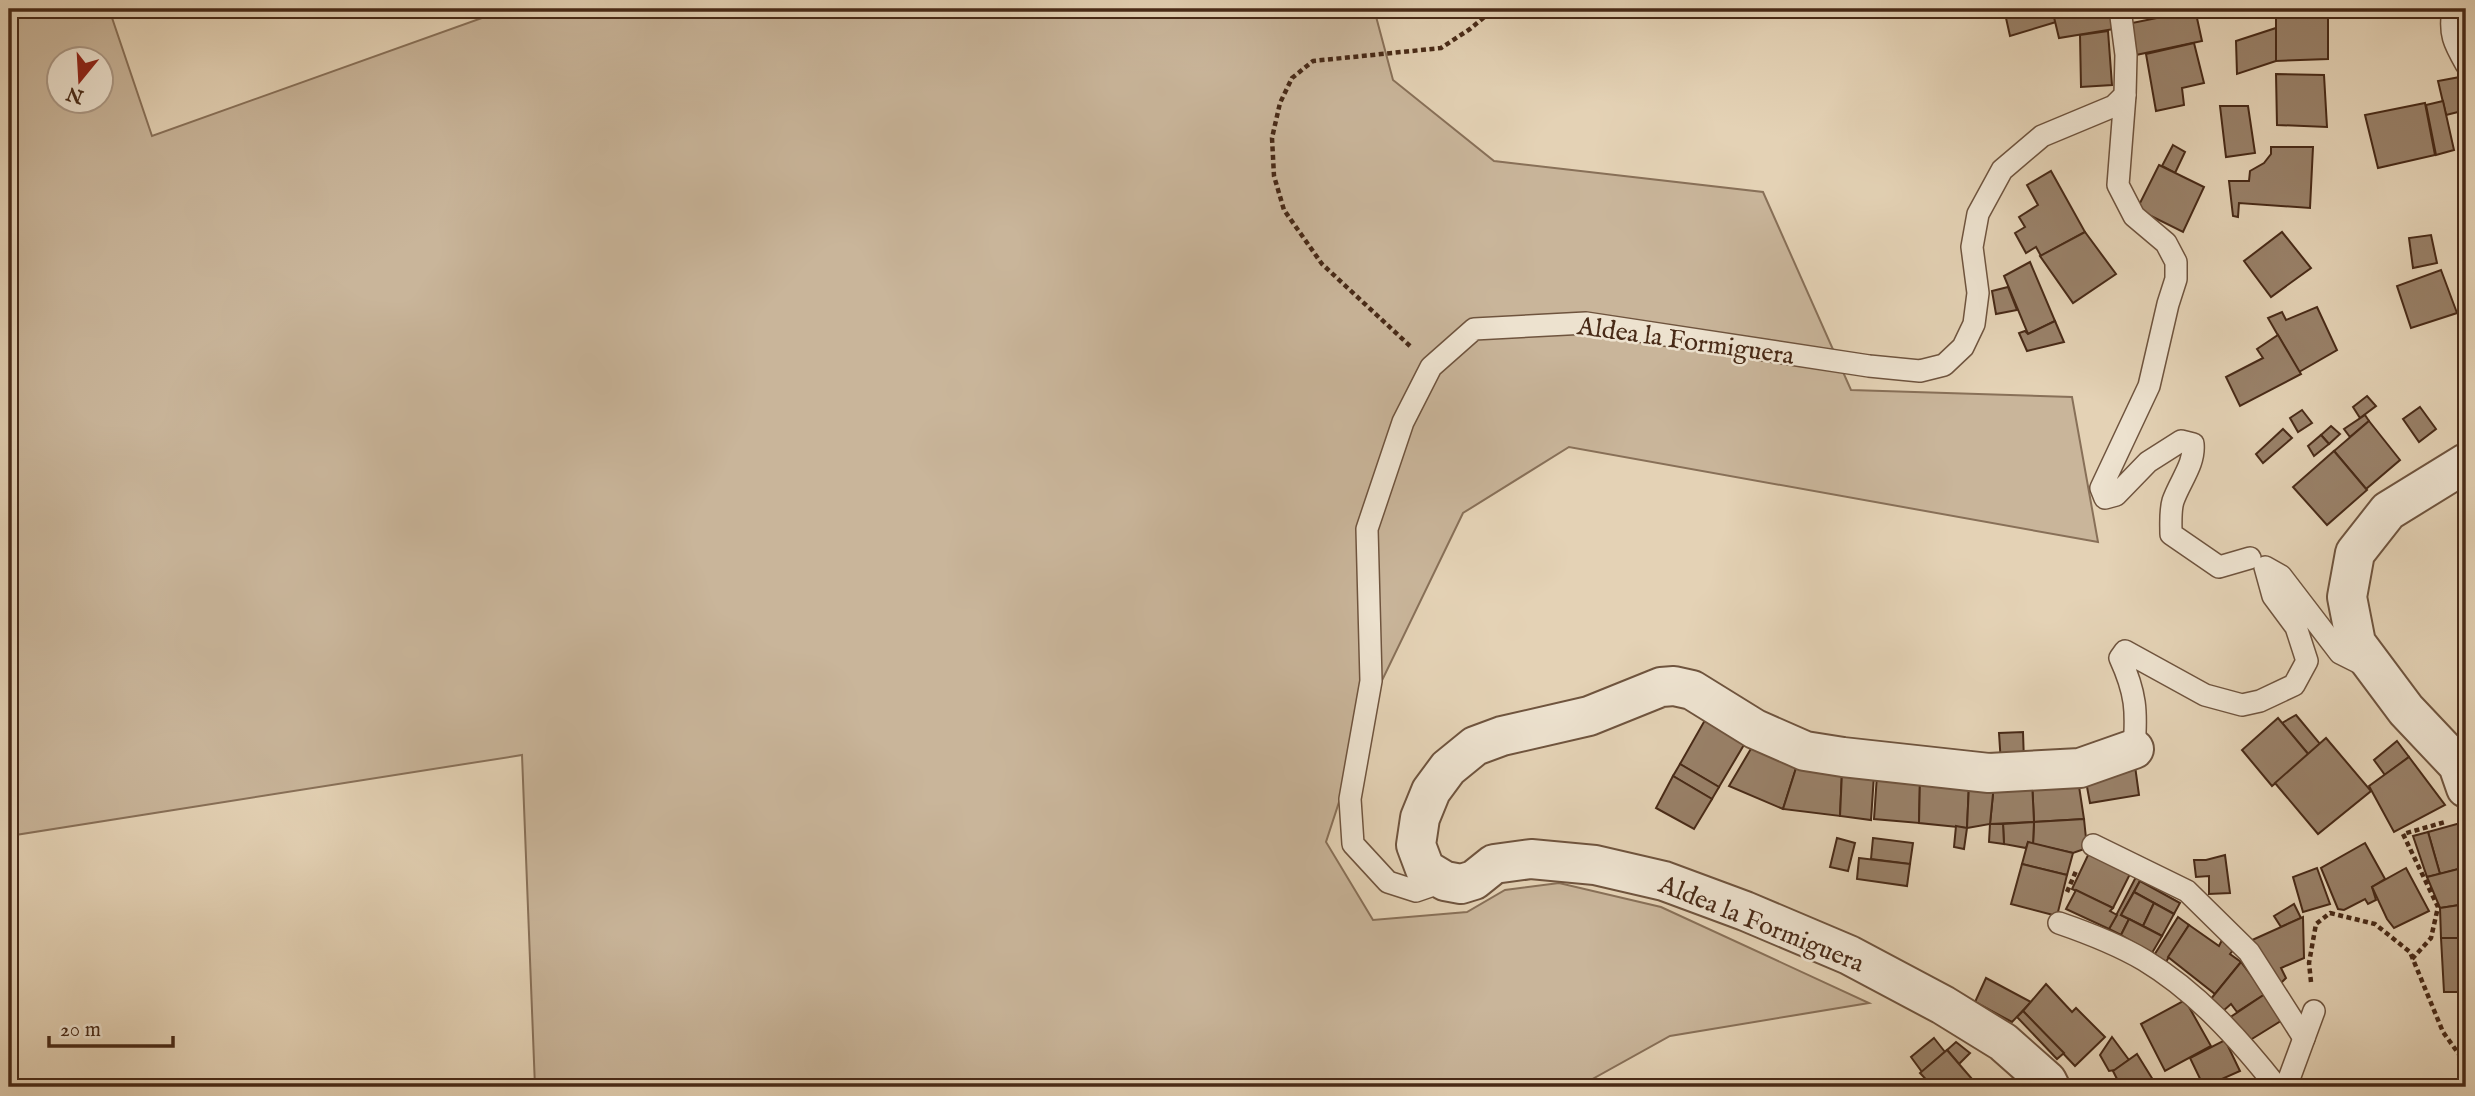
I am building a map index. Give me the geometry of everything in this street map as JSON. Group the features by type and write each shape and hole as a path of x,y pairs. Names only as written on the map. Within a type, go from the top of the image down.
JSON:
{"street":[{"path":"2458,805 2458,765 2406,710 2356,643 2347,597 2355,553 2388,511 2466,463"},
{"path":"1445,881 1425,869 1416,845 1420,818 1427,800 1448,768 1475,746 1502,736 1589,716 1661,687 1674,686 1692,691 1755,729 1805,751 1869,760 1989,774 2080,768 2134,749"},
{"name":"Aldea la Formiguera","path":"1445,881 1461,884 1474,880 1494,864 1531,859 1595,865 1664,881 1745,911 1849,955 1933,999 2003,1042 2047,1081 2050,1087"}],"lane":[{"path":"2120,9 2126,55 2118,185 2134,216 2166,243 2176,262 2176,279 2149,386 2101,488 2105,498 2116,495 2148,462 2181,441 2193,444 2194,458 2184,472 2172,504 2171,534 2219,567 2250,558"},
{"path":"2453,9 2450,27 2455,44 2466,64"},
{"name":"Aldea la Formiguera","path":"1445,881 1416,891 1388,882 1353,844 1350,799 1371,681 1367,529 1403,422 1431,367 1474,329 1586,323 1869,366 1920,371 1944,365 1963,347 1974,324 1978,293 1972,247 1978,214 2002,170 2042,136 2114,106 2125,95"},
{"path":"2134,749 2137,716 2132,683 2120,658 2125,651 2205,695 2242,705 2260,701 2294,685 2307,661 2296,626 2273,596 2265,567 2280,576 2340,653 2379,674"},
{"path":"2093,845 2187,891 2249,952 2304,1038"},
{"path":"2059,923 2094,935 2144,960 2200,1001 2248,1051 2277,1087"},
{"path":"2286,1087 2314,1011"}],"path":[{"path":"1431,367 1322,264 1284,210 1274,176 1272,138 1280,103 1292,78 1313,61 1441,48 1494,9"},
{"path":"2412,959 2431,938 2438,907 2403,834 2458,805"},
{"path":"2314,1011 2309,963 2316,924 2330,913 2375,924 2410,952 2443,1032 2466,1064"}],"shaded area":[{"path":"9,9 109,9 152,136 507,9 1374,9 1393,80 1494,161 1763,192 1851,390 2072,397 2098,542 1569,447 1463,513 1372,701 1326,842 1373,920 1467,912 1505,890 1559,883 1661,907 1869,1003 1670,1036 1578,1087 535,1087 522,755 9,836"}],"building":[{"path":"2004,9 2052,9 2056,22 2010,36"},
{"path":"2052,9 2111,9 2114,29 2059,38"},
{"path":"2161,9 2195,9 2202,41 2136,55 2132,23 2162,17"},
{"path":"2276,9 2328,9 2328,59 2276,61"},
{"path":"2276,28 2276,61 2237,74 2236,41"},
{"path":"2108,31 2112,85 2081,87 2080,35"},
{"path":"2194,43 2204,83 2182,88 2184,105 2156,111 2146,54"},
{"path":"2276,74 2324,75 2327,127 2277,125"},
{"path":"2460,77 2466,110 2446,115 2438,81"},
{"path":"2443,101 2454,150 2436,155 2426,105"},
{"path":"2425,103 2435,155 2378,168 2365,115"},
{"path":"2220,106 2248,106 2255,153 2226,157"},
{"path":"2173,145 2185,152 2175,173 2162,166"},
{"path":"2271,147 2313,147 2310,208 2239,203 2238,217 2233,216 2229,181 2249,181 2250,171 2264,163 2271,154"},
{"path":"2159,165 2204,187 2183,232 2137,209"},
{"path":"2051,171 2085,232 2041,256 2036,247 2026,253 2015,233 2025,227 2019,217 2038,205 2027,185"},
{"path":"2085,232 2116,274 2073,303 2040,256"},
{"path":"2282,232 2311,268 2271,297 2244,261"},
{"path":"2431,235 2437,263 2413,268 2409,238"},
{"path":"2030,262 2055,321 2028,334 2004,276"},
{"path":"2441,270 2457,313 2411,328 2397,286"},
{"path":"2008,287 2017,310 1996,314 1992,291"},
{"path":"2317,307 2337,350 2299,372 2268,318 2282,312 2286,320"},
{"path":"2055,321 2064,342 2027,351 2019,333 2025,331 2028,334"},
{"path":"2278,335 2301,374 2240,406 2226,377 2263,358 2257,349"},
{"path":"2367,396 2376,406 2360,418 2353,407"},
{"path":"2420,407 2436,429 2419,442 2403,419"},
{"path":"2302,410 2312,423 2298,432 2290,418"},
{"path":"2365,415 2369,421 2350,437 2344,429"},
{"path":"2369,421 2400,460 2366,489 2334,451"},
{"path":"2331,426 2340,434 2329,444 2321,435"},
{"path":"2283,429 2292,438 2263,463 2256,454"},
{"path":"2321,435 2329,444 2314,456 2308,446"},
{"path":"2334,451 2367,490 2327,525 2293,487"},
{"path":"2296,715 2321,745 2309,755 2282,723"},
{"path":"2278,718 2309,755 2272,786 2242,750"},
{"path":"1705,720 1745,743 1719,787 1680,764"},
{"path":"2023,732 2024,762 2001,764 1999,733"},
{"path":"2326,738 2371,791 2318,834 2275,783"},
{"path":"2397,741 2409,757 2385,775 2374,760"},
{"path":"1752,747 1797,765 1783,809 1729,786"},
{"path":"2409,757 2445,805 2394,832 2369,786"},
{"path":"1680,764 1719,787 1712,799 1673,776"},
{"path":"1797,765 1842,772 1840,816 1783,809"},
{"path":"2135,766 2139,795 2090,803 2085,776"},
{"path":"1842,772 1874,775 1871,820 1840,816"},
{"path":"2077,773 2084,819 2034,822 2032,781"},
{"path":"1877,775 1920,779 1919,823 1874,819"},
{"path":"1673,776 1712,799 1694,829 1656,808"},
{"path":"1920,779 1969,784 1967,828 1919,823"},
{"path":"2032,781 2034,822 1990,824 1994,784"},
{"path":"1969,784 1994,784 1990,824 1967,828"},
{"path":"2084,819 2087,848 2073,853 2033,844 2034,822"},
{"path":"2034,822 2033,844 2028,842 2026,848 2004,844 2003,824"},
{"path":"2464,822 2466,867 2440,874 2428,832"},
{"path":"1990,824 2003,824 2004,844 1989,842"},
{"path":"1956,826 1967,828 1964,849 1954,847"},
{"path":"2428,832 2440,874 2427,877 2413,836"},
{"path":"1837,838 1855,843 1848,871 1830,867"},
{"path":"1873,838 1913,843 1910,864 1871,859"},
{"path":"2028,842 2073,853 2067,875 2022,864"},
{"path":"2365,843 2385,879 2372,887 2376,900 2368,904 2365,899 2344,910 2338,909 2321,868"},
{"path":"2089,853 2131,872 2113,908 2072,889"},
{"path":"2225,855 2230,893 2209,894 2209,876 2196,877 2194,860"},
{"path":"1859,858 1910,864 1907,886 1857,879"},
{"path":"2022,864 2067,875 2057,916 2011,904"},
{"path":"2466,867 2466,904 2440,908 2427,877"},
{"path":"2317,868 2330,904 2303,912 2293,877"},
{"path":"2406,868 2429,911 2394,928 2372,887"},
{"path":"2137,875 2142,877 2121,915 2129,919 2121,935 2109,929"},
{"path":"2140,881 2180,903 2174,914 2134,892"},
{"path":"2076,890 2113,908 2110,911 2117,915 2109,929 2066,909"},
{"path":"2134,892 2154,903 2143,926 2121,915"},
{"path":"2154,903 2174,914 2162,936 2143,926"},
{"path":"2294,904 2301,918 2281,927 2274,916"},
{"path":"2466,904 2466,938 2441,938 2440,908"},
{"path":"2178,917 2189,925 2164,965 2153,957"},
{"path":"2303,917 2304,958 2281,968 2286,978 2280,984 2250,941"},
{"path":"2129,919 2162,936 2152,953 2121,935"},
{"path":"2189,925 2219,946 2222,940 2234,949 2230,954 2241,962 2215,994 2168,957"},
{"path":"2441,938 2466,938 2466,1000 2460,1000 2460,992 2444,992"},
{"path":"2241,962 2265,994 2237,1012 2231,1004 2222,1012 2210,1000"},
{"path":"1986,978 2031,1002 2012,1022 1975,1002"},
{"path":"2046,984 2072,1012 2076,1008 2105,1037 2075,1066 2023,1011"},
{"path":"2265,994 2284,1019 2247,1042 2229,1018"},
{"path":"2185,1000 2211,1046 2165,1071 2141,1024"},
{"path":"2023,1011 2064,1053 2057,1059 2017,1017"},
{"path":"2112,1037 2129,1060 2109,1071 2100,1055"},
{"path":"1934,1038 1945,1052 1922,1072 1911,1057"},
{"path":"2225,1040 2240,1071 2204,1087 2190,1058"},
{"path":"1956,1042 1970,1053 1959,1064 1947,1050"},
{"path":"1947,1050 1979,1087 1933,1087 1920,1073"},
{"path":"2137,1054 2155,1083 2147,1087 2121,1087 2113,1071"}]}
